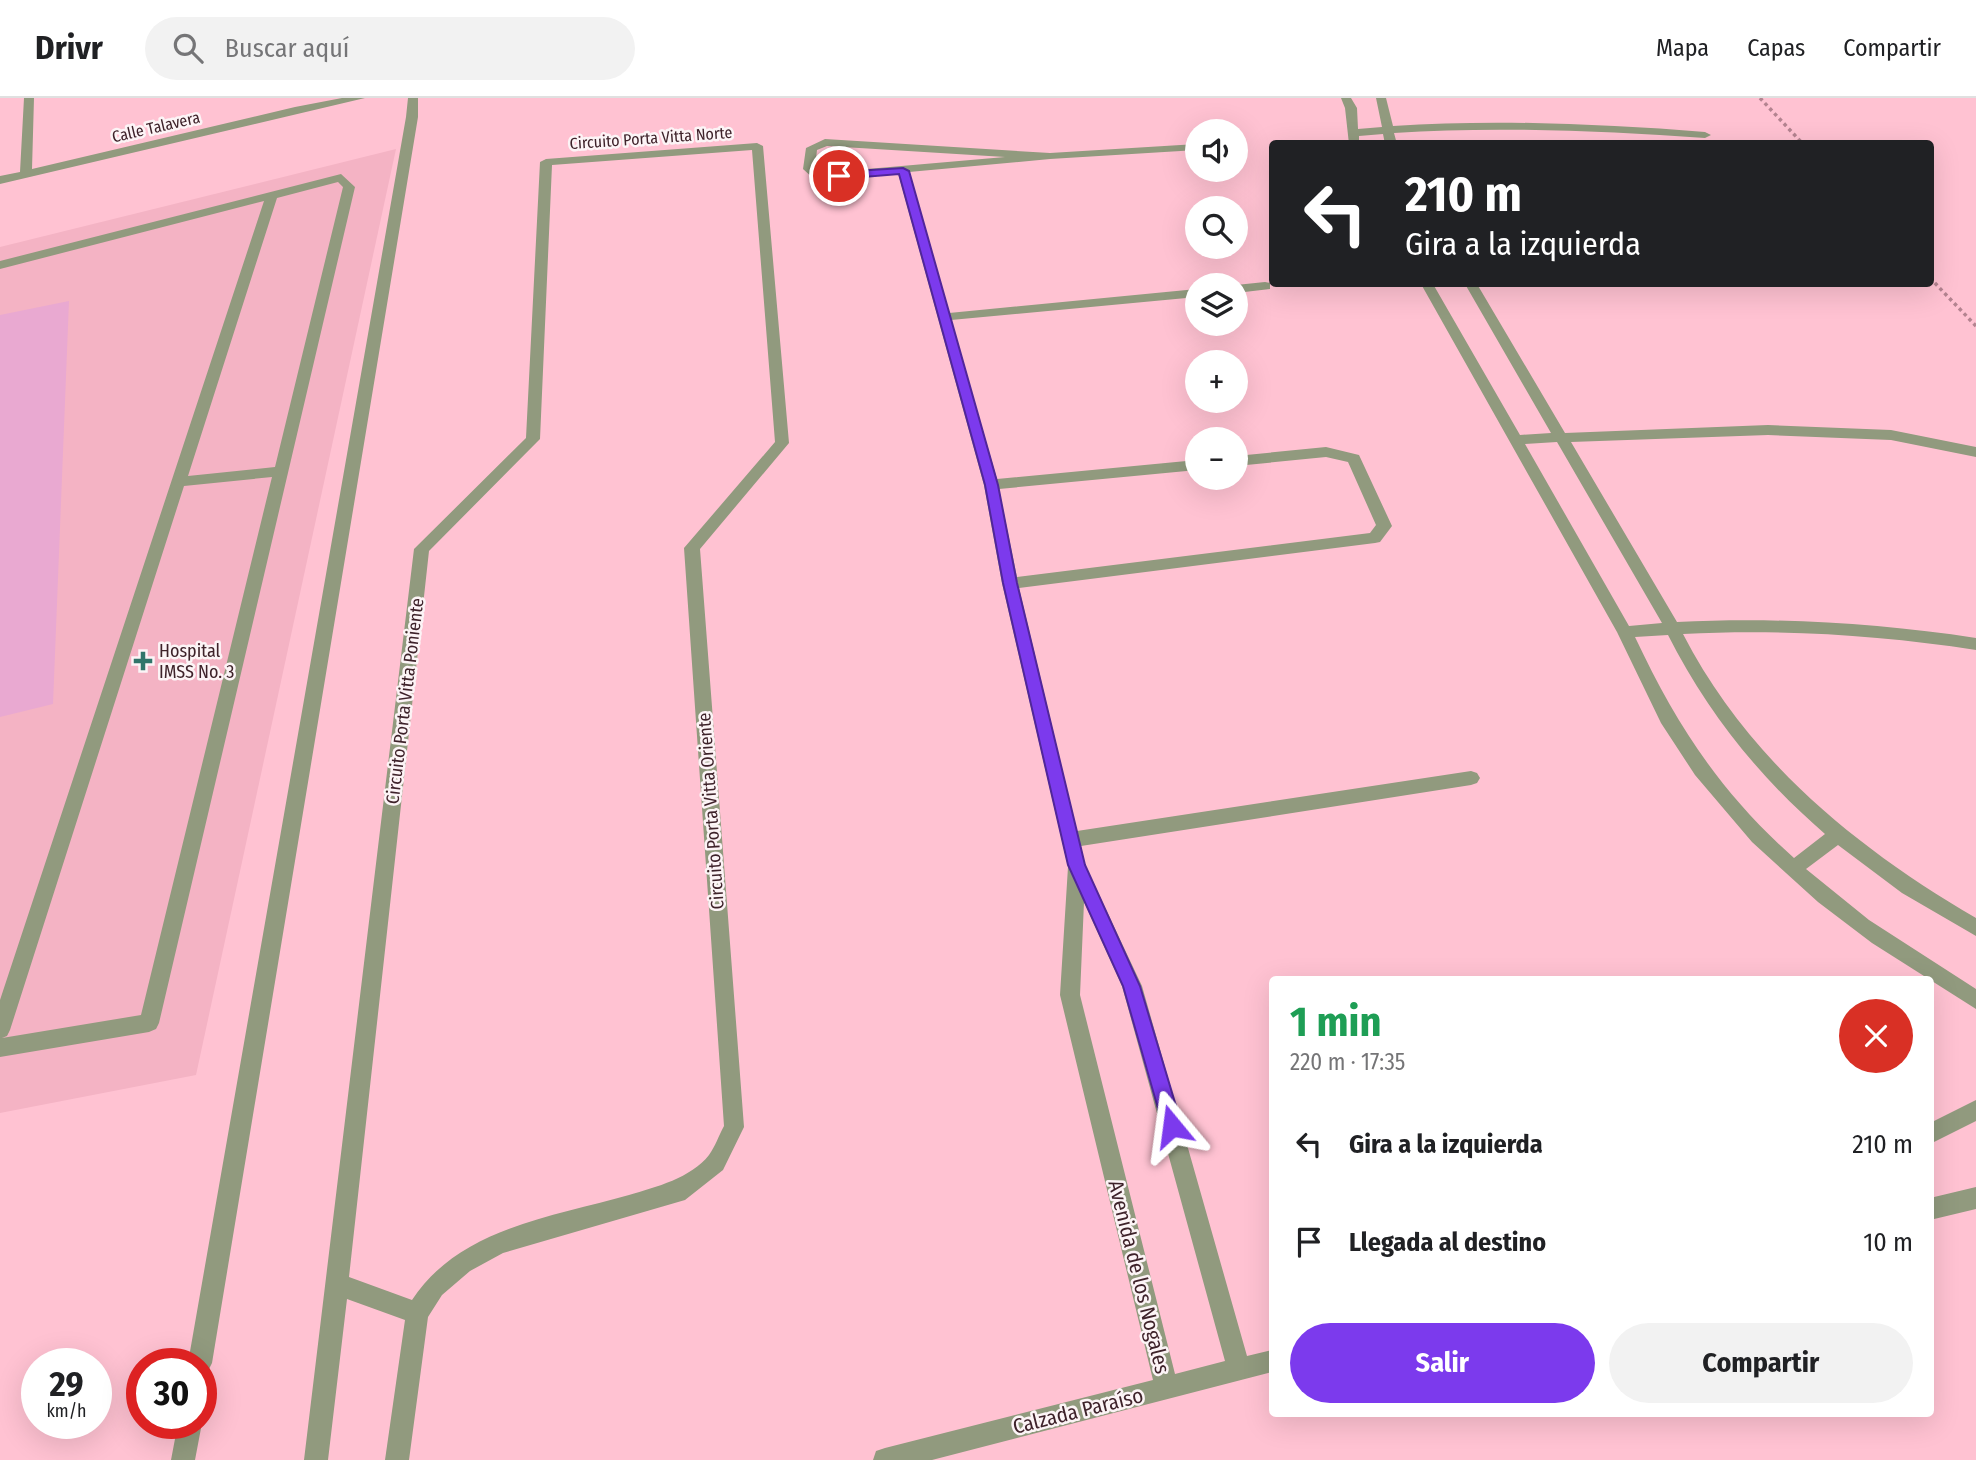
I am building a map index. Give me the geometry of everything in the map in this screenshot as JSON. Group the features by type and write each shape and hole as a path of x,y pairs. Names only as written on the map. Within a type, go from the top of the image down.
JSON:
{"street":[{"path":"26,174 29,98"},
{"name":"Calle Talavera","path":"0,180 294,104 360,98"},
{"path":"203,1348 408,144 413,98"},
{"path":"1346,98 1351,108 1353,138 1386,130 1489,125 1582,126 1705,135"},
{"path":"1381,98 1390,140"},
{"path":"1050,156 825,142 812,148 808,169 818,177 1050,156 1185,148"},
{"name":"Circuito Porta Vitta Norte","path":"546,162 757,146"},
{"name":"Circuito Porta Vitta Oriente","path":"417,1313 434,1287 462,1263 499,1244 677,1192 716,1164 734,1127 692,548 782,443 757,146"},
{"name":"Circuito Porta Vitta Poniente","path":"316,1460 422,549 533,439 546,162"},
{"path":"903,171 991,485 1010,583 1076,865 1132,986 1239,1369"},
{"path":"0,265 341,178 349,187 149,1023 0,1048"},
{"path":"0,1030 272,195"},
{"path":"1248,288 1265,286"},
{"path":"1429,287 1625,632 1650,687 1684,746 1732,807 1793,869 1847,914 1897,950 1976,1000"},
{"path":"1473,287 1672,628 1696,676 1732,728 1780,782 1838,834 1889,873 1976,928"},
{"path":"944,317 1185,294"},
{"path":"1514,440 1559,435 1662,432 1809,432 1891,435 1976,452"},
{"path":"1010,583 1375,538 1384,526 1354,458 1326,452 1248,460"},
{"path":"991,485 1185,466"},
{"path":"178,482 281,471"},
{"path":"1625,632 1792,625 1918,634 1976,644"},
{"path":"1070,840 1471,778"},
{"path":"1793,869 1838,834"},
{"name":"Avenida de los Nogales","path":"1076,865 1070,995 1167,1388"},
{"path":"1934,1132 1976,1110"},
{"path":"1934,1208 1976,1198"},
{"path":"337,1284 417,1313 397,1460"},
{"name":"Calzada Paraíso","path":"884,1460 1269,1362"},
{"path":"183,1460 187,1439"}],"path":[{"path":"1760,98 1799,140"},
{"path":"1934,282 1976,326"}],"shaded area":[{"name":"Hospital IMSS No. 3","path":"396,149 196,1075 0,1113 0,247"}],"building":[{"path":"69,301 53,704 0,717 0,315"}],"place":[{"name":"Hospital IMSS No. 3","path":"143,661"}],"route":[{"path":"839,176 903,171 991,485 1010,583 1076,865 1132,986 1172,1126"}]}
